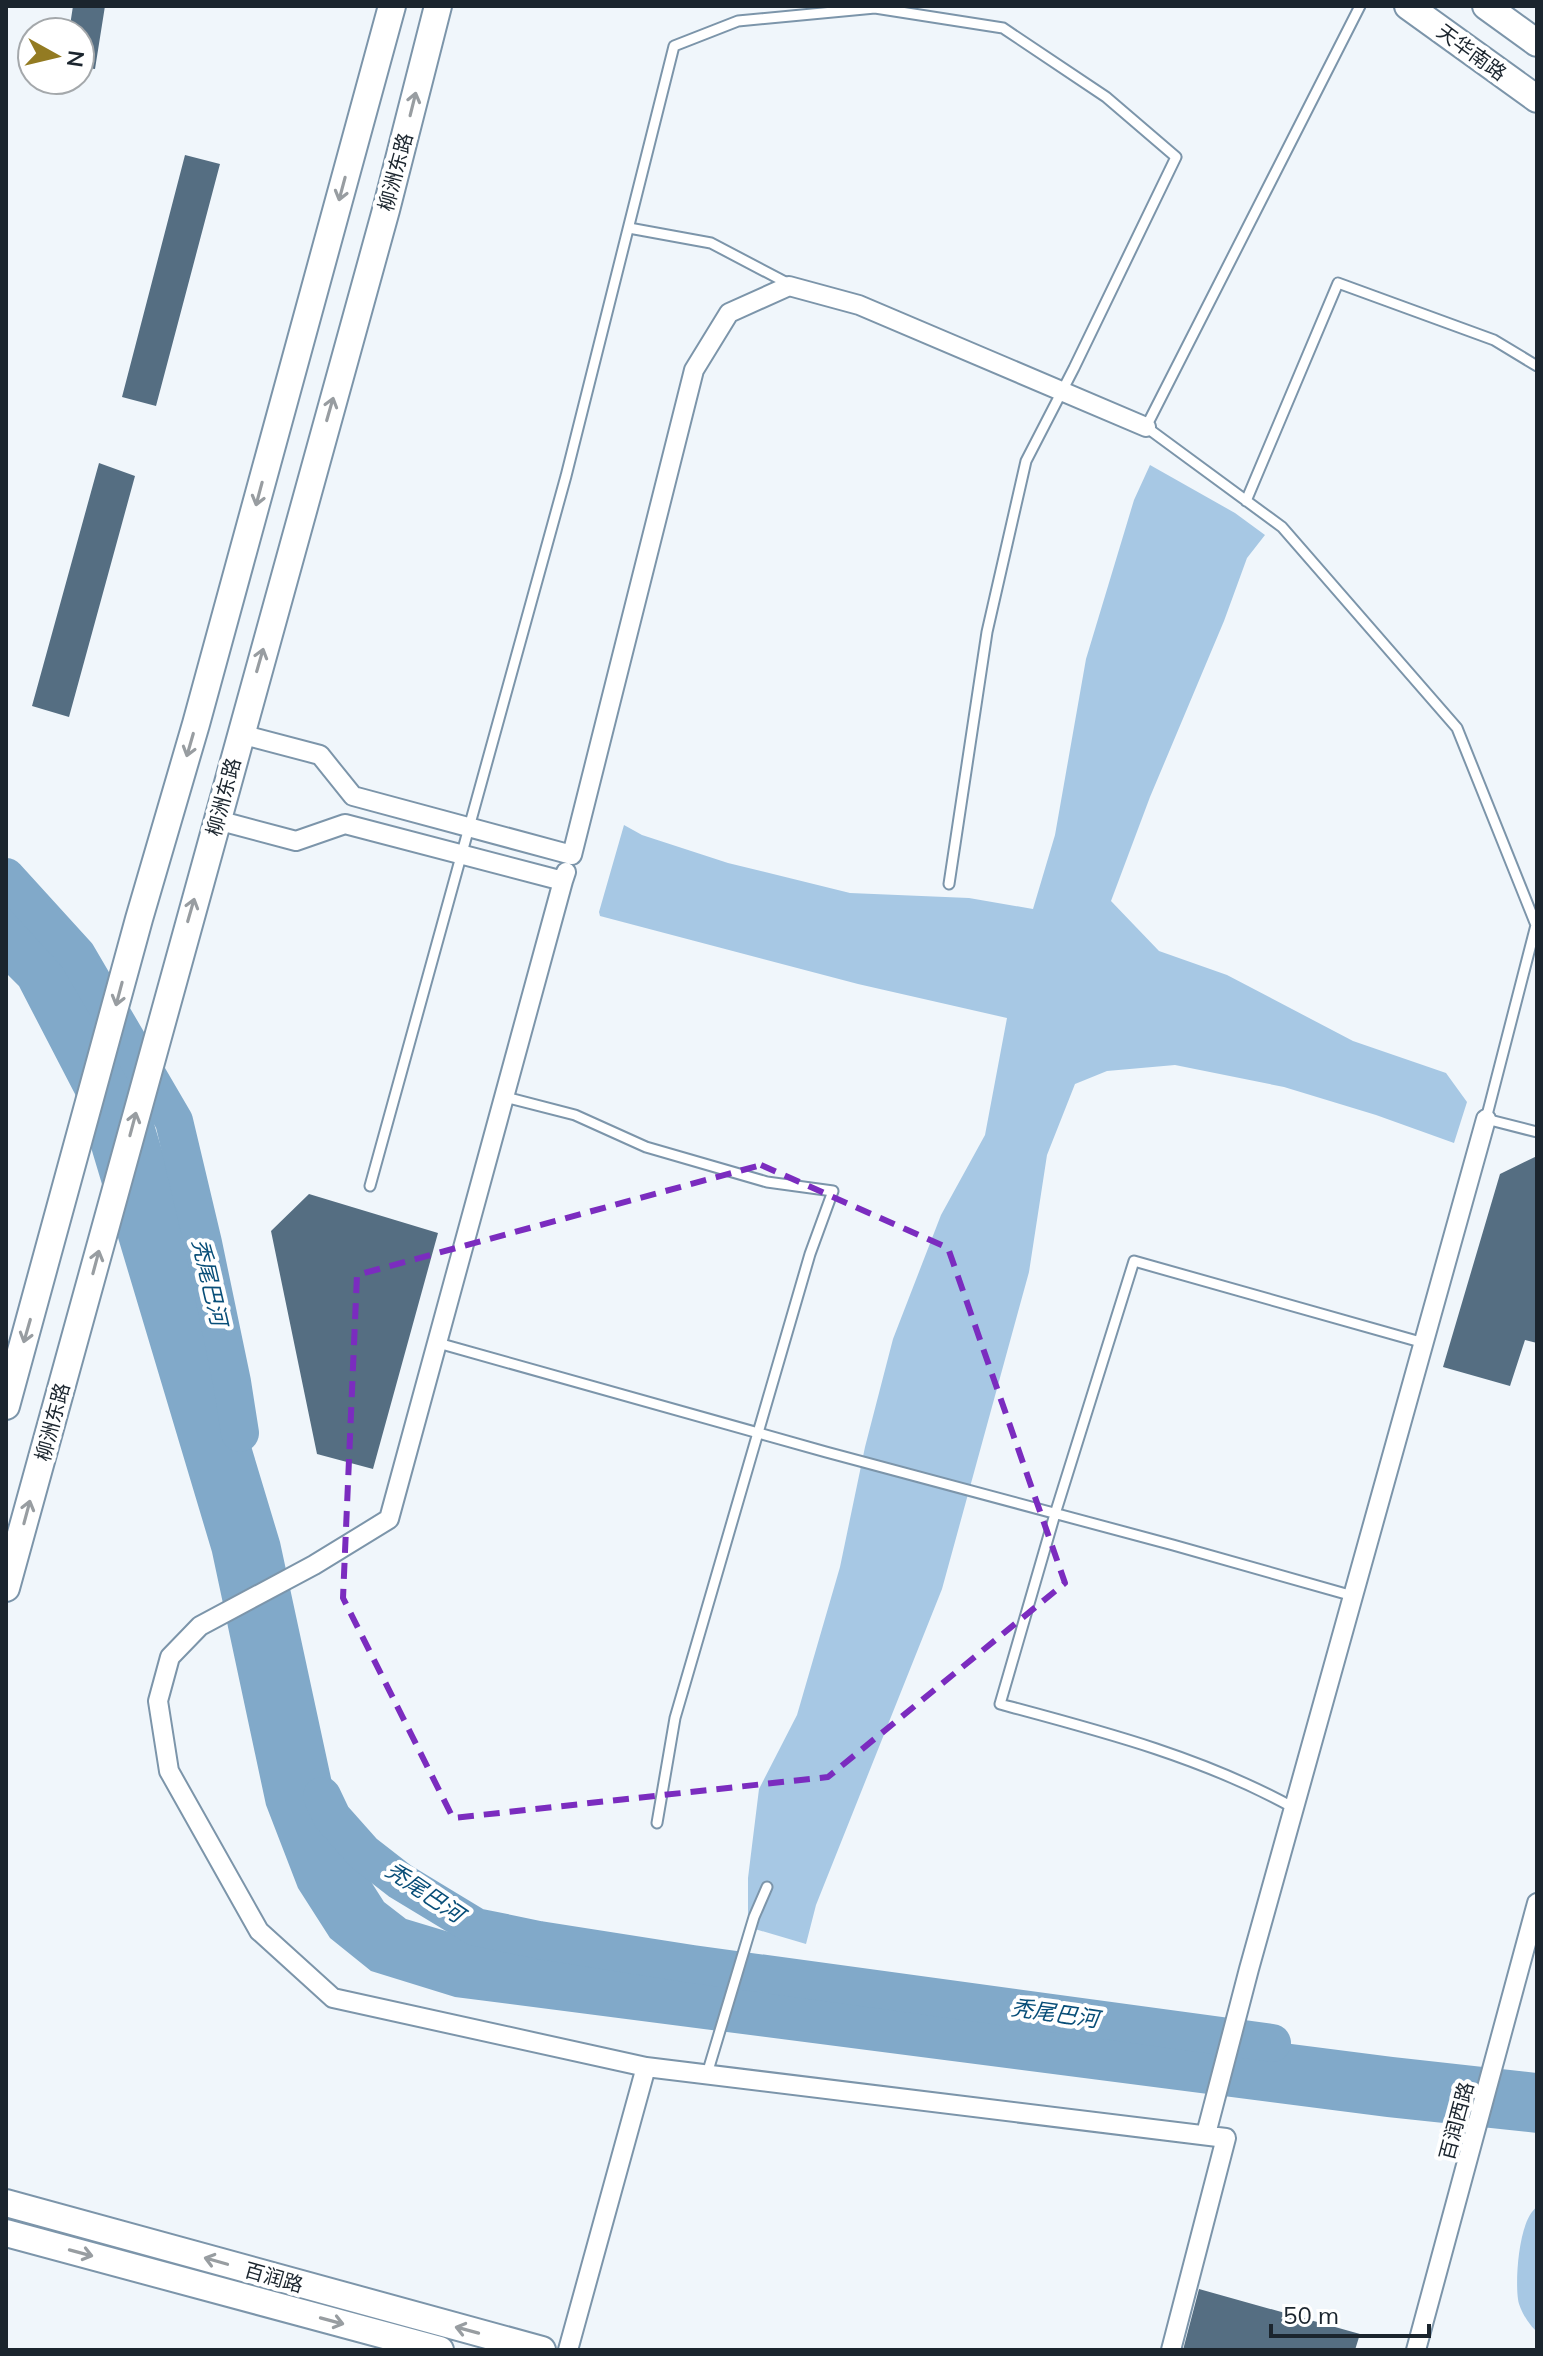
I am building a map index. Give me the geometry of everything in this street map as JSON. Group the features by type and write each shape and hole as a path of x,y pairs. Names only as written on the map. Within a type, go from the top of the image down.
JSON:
{"main road":[{"path":"6,1406 392,6"},
{"name":"柳洲东路","path":"6,1588 386,210 438,6"},
{"name":"天华南路","path":"1408,6 1537,99"},
{"path":"1486,6 1537,43"},
{"name":"百润路","path":"6,2203 440,2350"},
{"name":"百润路","path":"6,2233 391,2332 542,2350"}],"street":[{"path":"1146,427 859,305 789,286 729,313 694,370 572,855 389,1519 314,1565 200,1626 170,1657 158,1701 169,1771 259,1931 333,1998 646,2067 1226,2138 1171,2350"},
{"path":"240,734 320,755 353,796 572,855"},
{"path":"217,820 296,841 345,824 563,881"},
{"path":"1206,2134 1249,1969 1486,1119"},
{"name":"百润西路","path":"1416,2350 1537,1903"},
{"path":"568,2350 646,2067"}],"lane":[{"path":"1360,6 1146,427 1282,527 1457,728 1536,925 1486,1119 1537,1132"},
{"path":"370,1186 566,476 674,46 738,21 875,8 1003,28 1106,97 1176,157 1026,461 987,632 949,884"},
{"path":"629,228 711,243 802,290"},
{"path":"1246,501 1338,283 1494,340 1537,366"},
{"path":"505,1097 575,1115 661,1152 767,1182 833,1191 810,1254 675,1718 657,1823"},
{"path":"1294,1808 1259,1788 1182,1757 1114,1734 1000,1704 1134,1261 1424,1343"},
{"path":"438,1343 1353,1596"},
{"path":"707,2074 754,1917 767,1887"}],"highlighted area":[{"path":"761,1165 948,1248 1065,1583 828,1777 453,1818 343,1598 357,1275"}],"shaded area":[{"path":"1150,465 1235,513 1265,535 1247,558 1111,901 1159,951 1227,975 1353,1041 1446,1073 1467,1102 1454,1143 1284,1087 1175,1065 1107,1071 1075,1084 1047,1155 1029,1272 942,1589 816,1905 806,1944 748,1927 748,1878 759,1789 797,1715 840,1567 865,1447 893,1339 941,1215 985,1135 1007,1018 858,984 600,916 599,912 624,825 642,835 728,863 850,893 969,898 1033,909 1055,835 1086,659 1134,500"},
{"path":"6,885 77,956 140,1077 280,1542 334,1792 361,1866 384,1902 406,1919 469,1938 1537,2073 1537,2133 1387,2117 455,1997 371,1971 330,1938 298,1888 266,1805 212,1552 75,1094 19,986 6,973"},
{"path":"1537,2207 1537,2332 1520,2307 1517,2277 1522,2236 1526,2223"}],"building":[{"path":"73,6 105,6 96,63 96,16 71,16"},
{"path":"185,155 220,164 156,406 122,397"},
{"path":"99,463 135,476 69,717 32,706"},
{"path":"1537,1156 1537,1343 1525,1340 1510,1386 1443,1367 1500,1174"},
{"path":"309,1194 438,1233 373,1469 317,1454 271,1231"},
{"path":"1199,2289 1360,2334 1355,2350 1183,2350"}],"waterway":[{"name":"秃尾巴河","path":"6,877 77,955 174,1121 203,1243 240,1433"},
{"name":"秃尾巴河","path":"322,1796 332,1817 364,1853 400,1881 476,1927 692,1964 1272,2043"}]}
